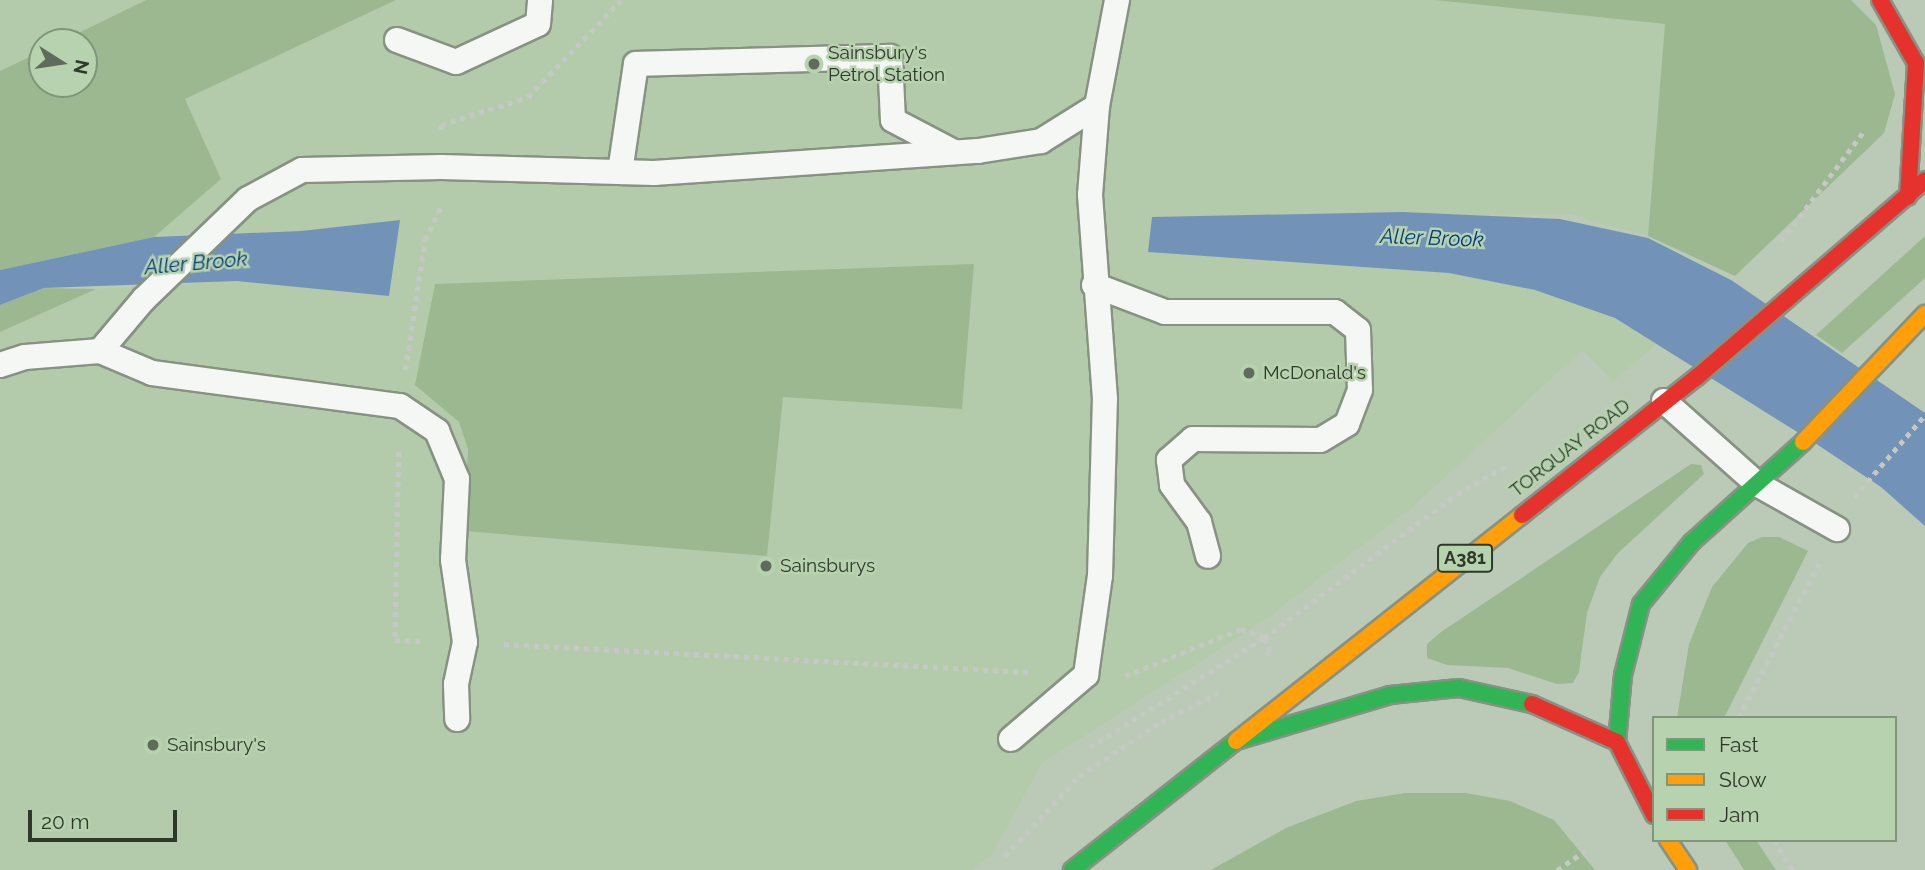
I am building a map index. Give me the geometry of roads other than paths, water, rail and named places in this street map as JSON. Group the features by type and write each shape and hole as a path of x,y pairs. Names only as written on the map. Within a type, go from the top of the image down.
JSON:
{"main road":[{"path":"1880,0 1916,63 1908,197"},
{"name":"TORQUAY ROAD","path":"1236,741 1664,401 1925,180"},
{"path":"1652,811 1617,742 1623,675 1641,604 1692,542 1757,484 1925,314"},
{"name":"A381","path":"1072,870 1236,741 1390,695 1459,688 1524,700 1617,742"},
{"path":"1669,842 1688,870"}],"lane":[{"path":"397,40 456,62 538,23 540,0"},
{"path":"1011,739 1086,675 1100,576 1105,399 1094,285 1090,195 1097,106 1117,0"},
{"path":"620,172 636,64 890,57 892,120 956,153"},
{"path":"100,351 144,299 248,199 302,170 441,167 620,172 956,153 1041,141 1097,106"},
{"path":"1094,285 1165,312 1335,312 1358,330 1360,390 1347,424 1320,440 1193,439 1169,460 1172,485 1199,522 1208,556"},
{"path":"0,365 25,358 100,351 152,373 400,406 437,431 457,479 453,560 465,642 456,684 457,719"},
{"path":"1664,401 1757,484 1837,529"}],"water":[{"name":"Aller Brook","path":"1403,212 1560,219 1648,238 1731,280 1925,413 1925,526 1881,487 1615,318 1535,290 1449,273 1148,252 1152,217"},
{"name":"Aller Brook","path":"400,220 389,296 237,281 44,288 0,305 0,270 154,237 301,231"}],"place":[{"name":"Sainsbury's Petrol Station","path":"814,64"},
{"name":"McDonald's","path":"1249,373"},
{"name":"Sainsburys","path":"766,566"},
{"name":"Sainsbury's","path":"153,745"}]}
